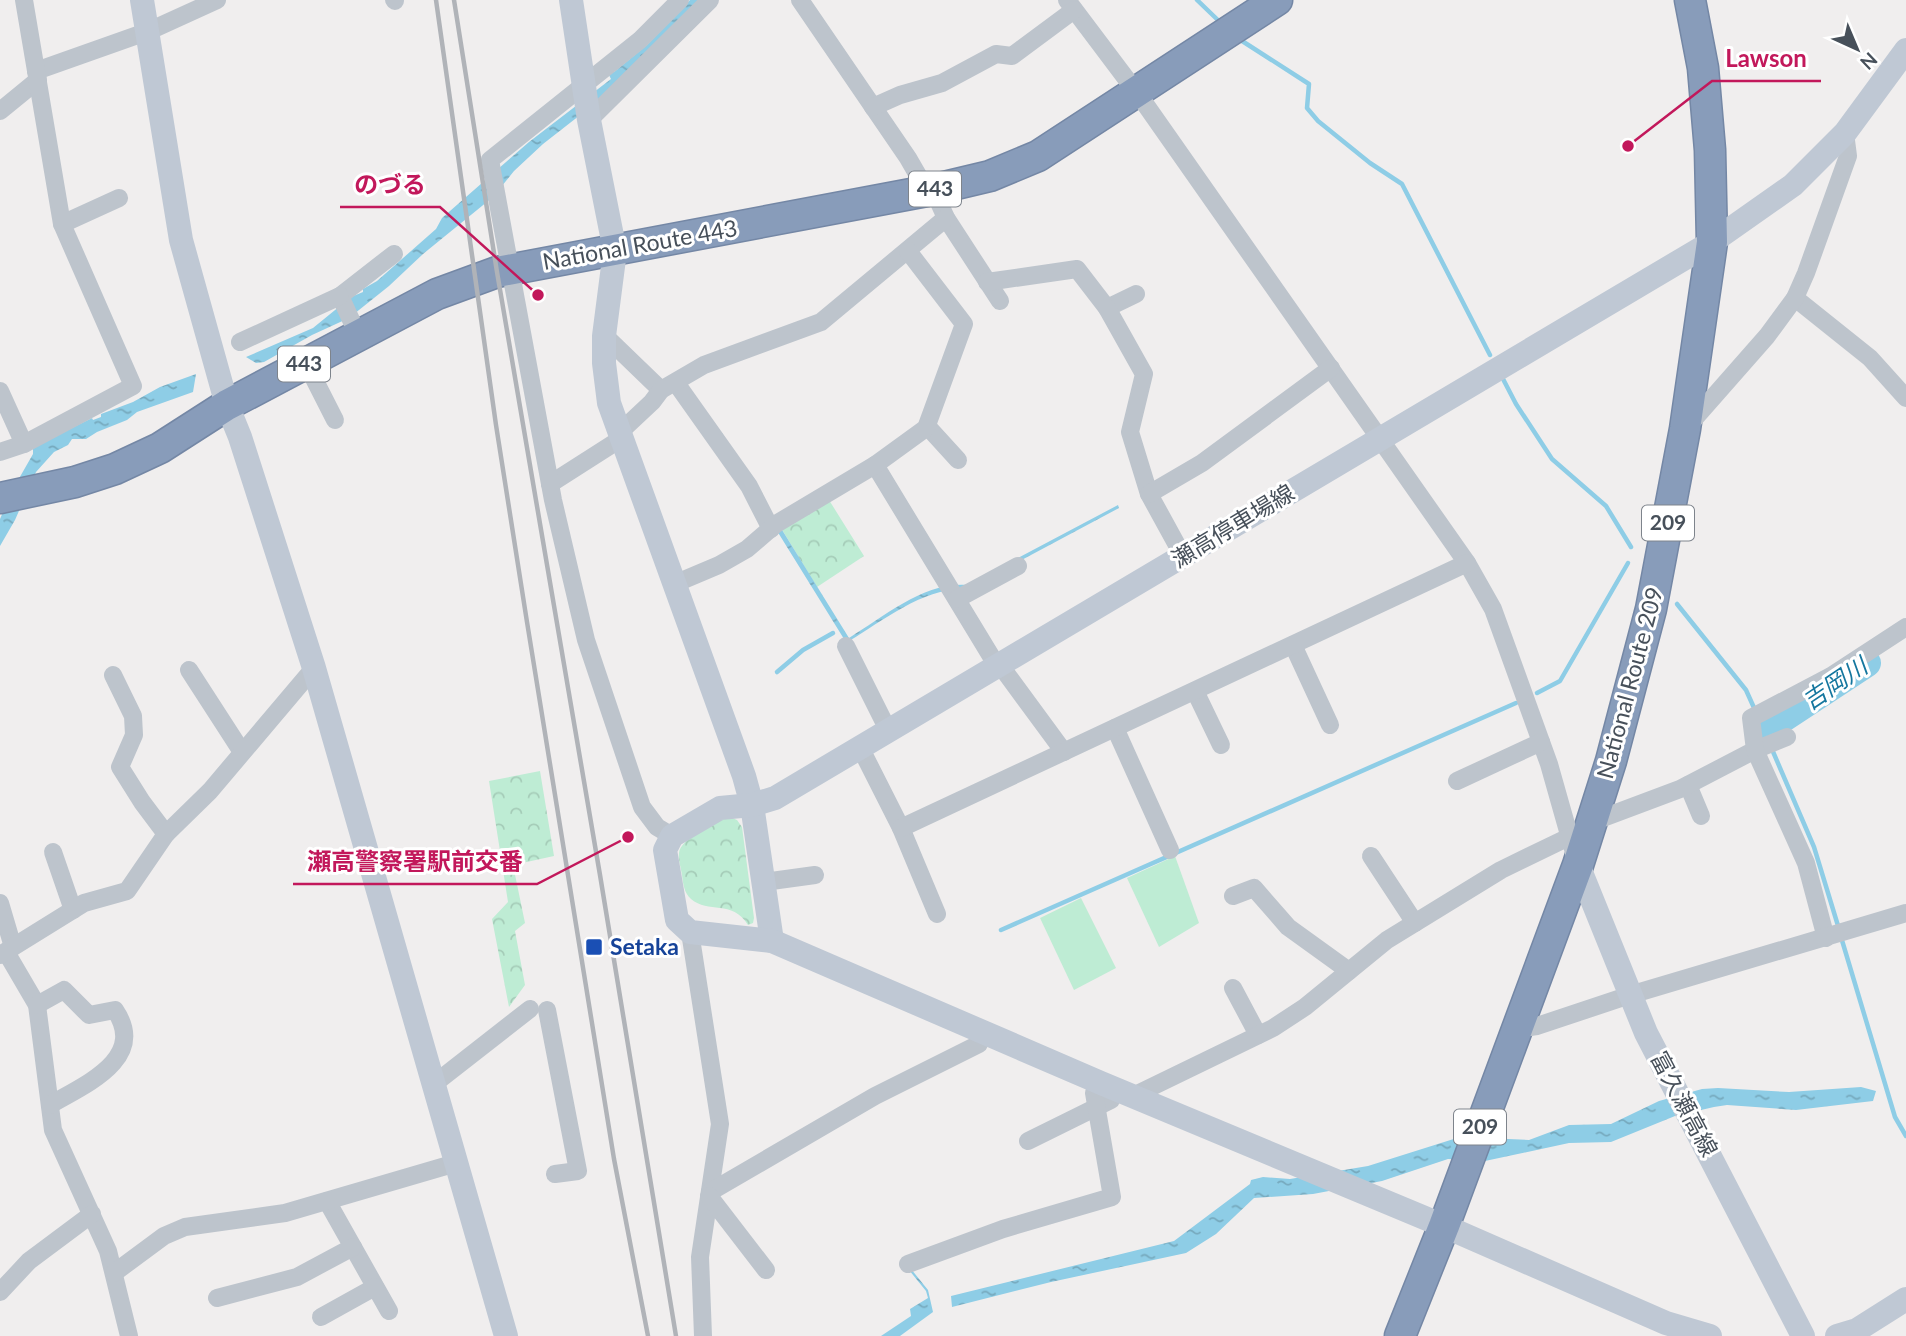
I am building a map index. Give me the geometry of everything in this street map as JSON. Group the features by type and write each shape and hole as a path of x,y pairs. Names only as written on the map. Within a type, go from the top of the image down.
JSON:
{"highway":[{"name":"National Route 443","path":"0,498 75,482 115,469 160,448 227,405 437,294 510,268 615,251 990,176 1038,156 1277,0"},
{"name":"National Route 209","path":"1400,1336 1517,1029 1579,841 1611,761 1651,609 1685,429 1712,242 1710,150 1703,68 1690,0"}],"street":[{"path":"0,452 24,444 133,386 62,224 24,0"},
{"path":"142,0 181,240 227,405 314,667 506,1336"},
{"path":"0,111 37,76 149,31 217,0"},
{"path":"571,0 589,120 615,251 604,335 609,403 744,776 752,805 772,941"},
{"path":"680,0 640,40 490,160 550,484 586,640 642,807 657,827 672,836 665,850 677,920 690,932 772,941 1109,1099 1444,1226 1666,1323 1710,1336"},
{"path":"589,120 710,0"},
{"path":"800,0 930,190 1000,301"},
{"path":"873,107 900,95 942,83 996,54 1012,56 1070,5 1136,93 1331,368 1466,564 1493,609 1579,841"},
{"name":"瀬高停車場線","path":"672,836 720,808 752,805 775,798 1712,242 1793,185 1846,133 1906,50"},
{"path":"1685,429 1767,336 1795,298 1848,156 1846,133"},
{"path":"62,224 119,198"},
{"path":"550,484 621,435 668,386 704,365 821,321 946,218"},
{"path":"674,584 719,565 747,549 771,529 875,465 927,426 964,324 908,251"},
{"path":"240,342 340,296 394,254"},
{"path":"987,282 1077,269 1107,308 1144,374 1130,432 1149,494 1183,556"},
{"path":"1107,308 1136,295"},
{"path":"340,296 358,335"},
{"path":"1795,298 1870,358 1906,398"},
{"path":"604,335 668,386 749,486 771,529"},
{"path":"306,363 335,420"},
{"path":"1149,494 1202,463 1331,368"},
{"path":"0,391 24,444"},
{"path":"927,426 958,460"},
{"path":"875,465 998,665 1064,752"},
{"path":"901,828 1466,564"},
{"path":"957,599 1018,566"},
{"path":"1826,938 1806,863 1755,750 1751,718 1831,676 1906,627"},
{"path":"1293,645 1330,725"},
{"path":"846,646 888,730"},
{"path":"7,959 84,903 127,891 166,834 210,791 314,667"},
{"path":"189,670 243,752"},
{"path":"113,675 133,716 134,735 120,767 166,834"},
{"path":"1195,691 1221,745"},
{"path":"1115,728 1170,850"},
{"path":"1028,1141 1109,1099 1258,1034 1305,1007 1387,940 1501,870 1579,841 1755,750 1787,737"},
{"path":"1457,781 1541,742"},
{"path":"860,747 901,828 937,914"},
{"path":"1688,785 1701,816"},
{"name":"富久瀬高線","path":"1579,841 1630,995 1803,1336"},
{"path":"53,852 73,910"},
{"path":"1371,856 1415,923"},
{"path":"764,882 815,875"},
{"path":"1233,895 1254,888 1288,927 1349,971"},
{"path":"0,903 7,959 37,1005 53,1130 108,1251 129,1336"},
{"path":"1517,1029 1537,1026 1630,995 1906,913"},
{"path":"690,932 720,1124 701,1257 703,1336"},
{"path":"1233,988 1258,1034"},
{"path":"37,1005 64,990 89,1015 115,1010 122,1021 124,1046 105,1073 50,1105"},
{"path":"434,1084 539,1010 578,1171 555,1174"},
{"path":"710,1194 874,1096 979,1044"},
{"path":"908,1265 1003,1228 1112,1197 1109,1099"},
{"path":"114,1273 164,1236 185,1227 285,1213 456,1163"},
{"path":"710,1194 766,1270"},
{"path":"327,1201 389,1311"},
{"path":"0,1292 29,1261 92,1214"},
{"path":"218,1298 297,1276 352,1247"},
{"path":"321,1317 375,1287"},
{"path":"1837,1336 1857,1330 1906,1299"}],"green space":[{"path":"829,500 864,556 817,587 781,528"},
{"path":"540,771 554,856 513,865 525,923 515,931 525,985 509,1007 492,919 508,902 489,781"},
{"path":"730,817 737,820 742,827 754,918 753,923 748,925 735,912 705,906 691,899 684,888 679,861 681,848 692,836"},
{"path":"1175,856 1199,923 1159,947 1127,878"},
{"path":"1081,898 1116,968 1074,990 1040,918"}],"water":[{"path":"690,0 704,0 607,94 543,144 514,171 493,197 423,254 389,286 349,318 264,362 256,363 246,357 313,328 351,297 377,281 436,229 442,218 529,142 611,79 608,73 610,70 614,72 647,45"},
{"path":"196,374 193,392 137,412 127,420 86,439 72,439 68,445 54,452 36,472 15,520 0,546 0,519 33,454 33,447 160,387"},
{"path":"722,433 849,638 905,602 935,589 967,585 1118,505 1119,508 967,589 935,593 905,606 849,641 844,639 717,434"},
{"path":"1861,1087 1876,1091 1873,1101 1796,1110 1727,1105 1714,1107 1675,1116 1611,1142 1569,1143 1485,1161 1448,1159 1382,1181 1313,1194 1254,1198 1216,1234 1186,1253 952,1307 951,1296 1174,1241 1250,1184 1251,1180 1263,1177 1290,1179 1368,1166 1460,1137 1529,1140 1569,1125 1611,1124 1659,1101 1702,1089 1789,1092"},
{"path":"911,1269 928,1290 933,1312 900,1336 881,1336 911,1316 910,1309 928,1298 926,1291 909,1270"}],"waterway":[{"path":"1197,0 1222,24"},
{"path":"1239,39 1309,84 1307,108 1318,121 1370,163 1402,184 1490,355"},
{"path":"1502,377 1516,404 1552,459 1606,506 1631,547"},
{"path":"1537,693 1560,681 1628,563"},
{"path":"1677,604 1746,690 1755,710"},
{"path":"777,672 803,650 833,633"},
{"name":"吉岡川","path":"1764,731 1867,663"},
{"path":"1001,930 1516,703"},
{"name":"吉岡川","path":"1759,718 1768,739"},
{"path":"1771,747 1814,847 1839,929"},
{"path":"1841,937 1895,1117 1906,1136"}],"railway":[{"path":"436,0 496,425 527,622 614,1159 648,1336"},
{"path":"454,0 497,272 676,1336"}],"place":[{"name":"Lawson","path":"1628,146"},
{"name":"のづる","path":"538,295"},
{"name":"瀬高警察署駅前交番","path":"628,837"},
{"name":"Setaka","path":"594,947"}]}
